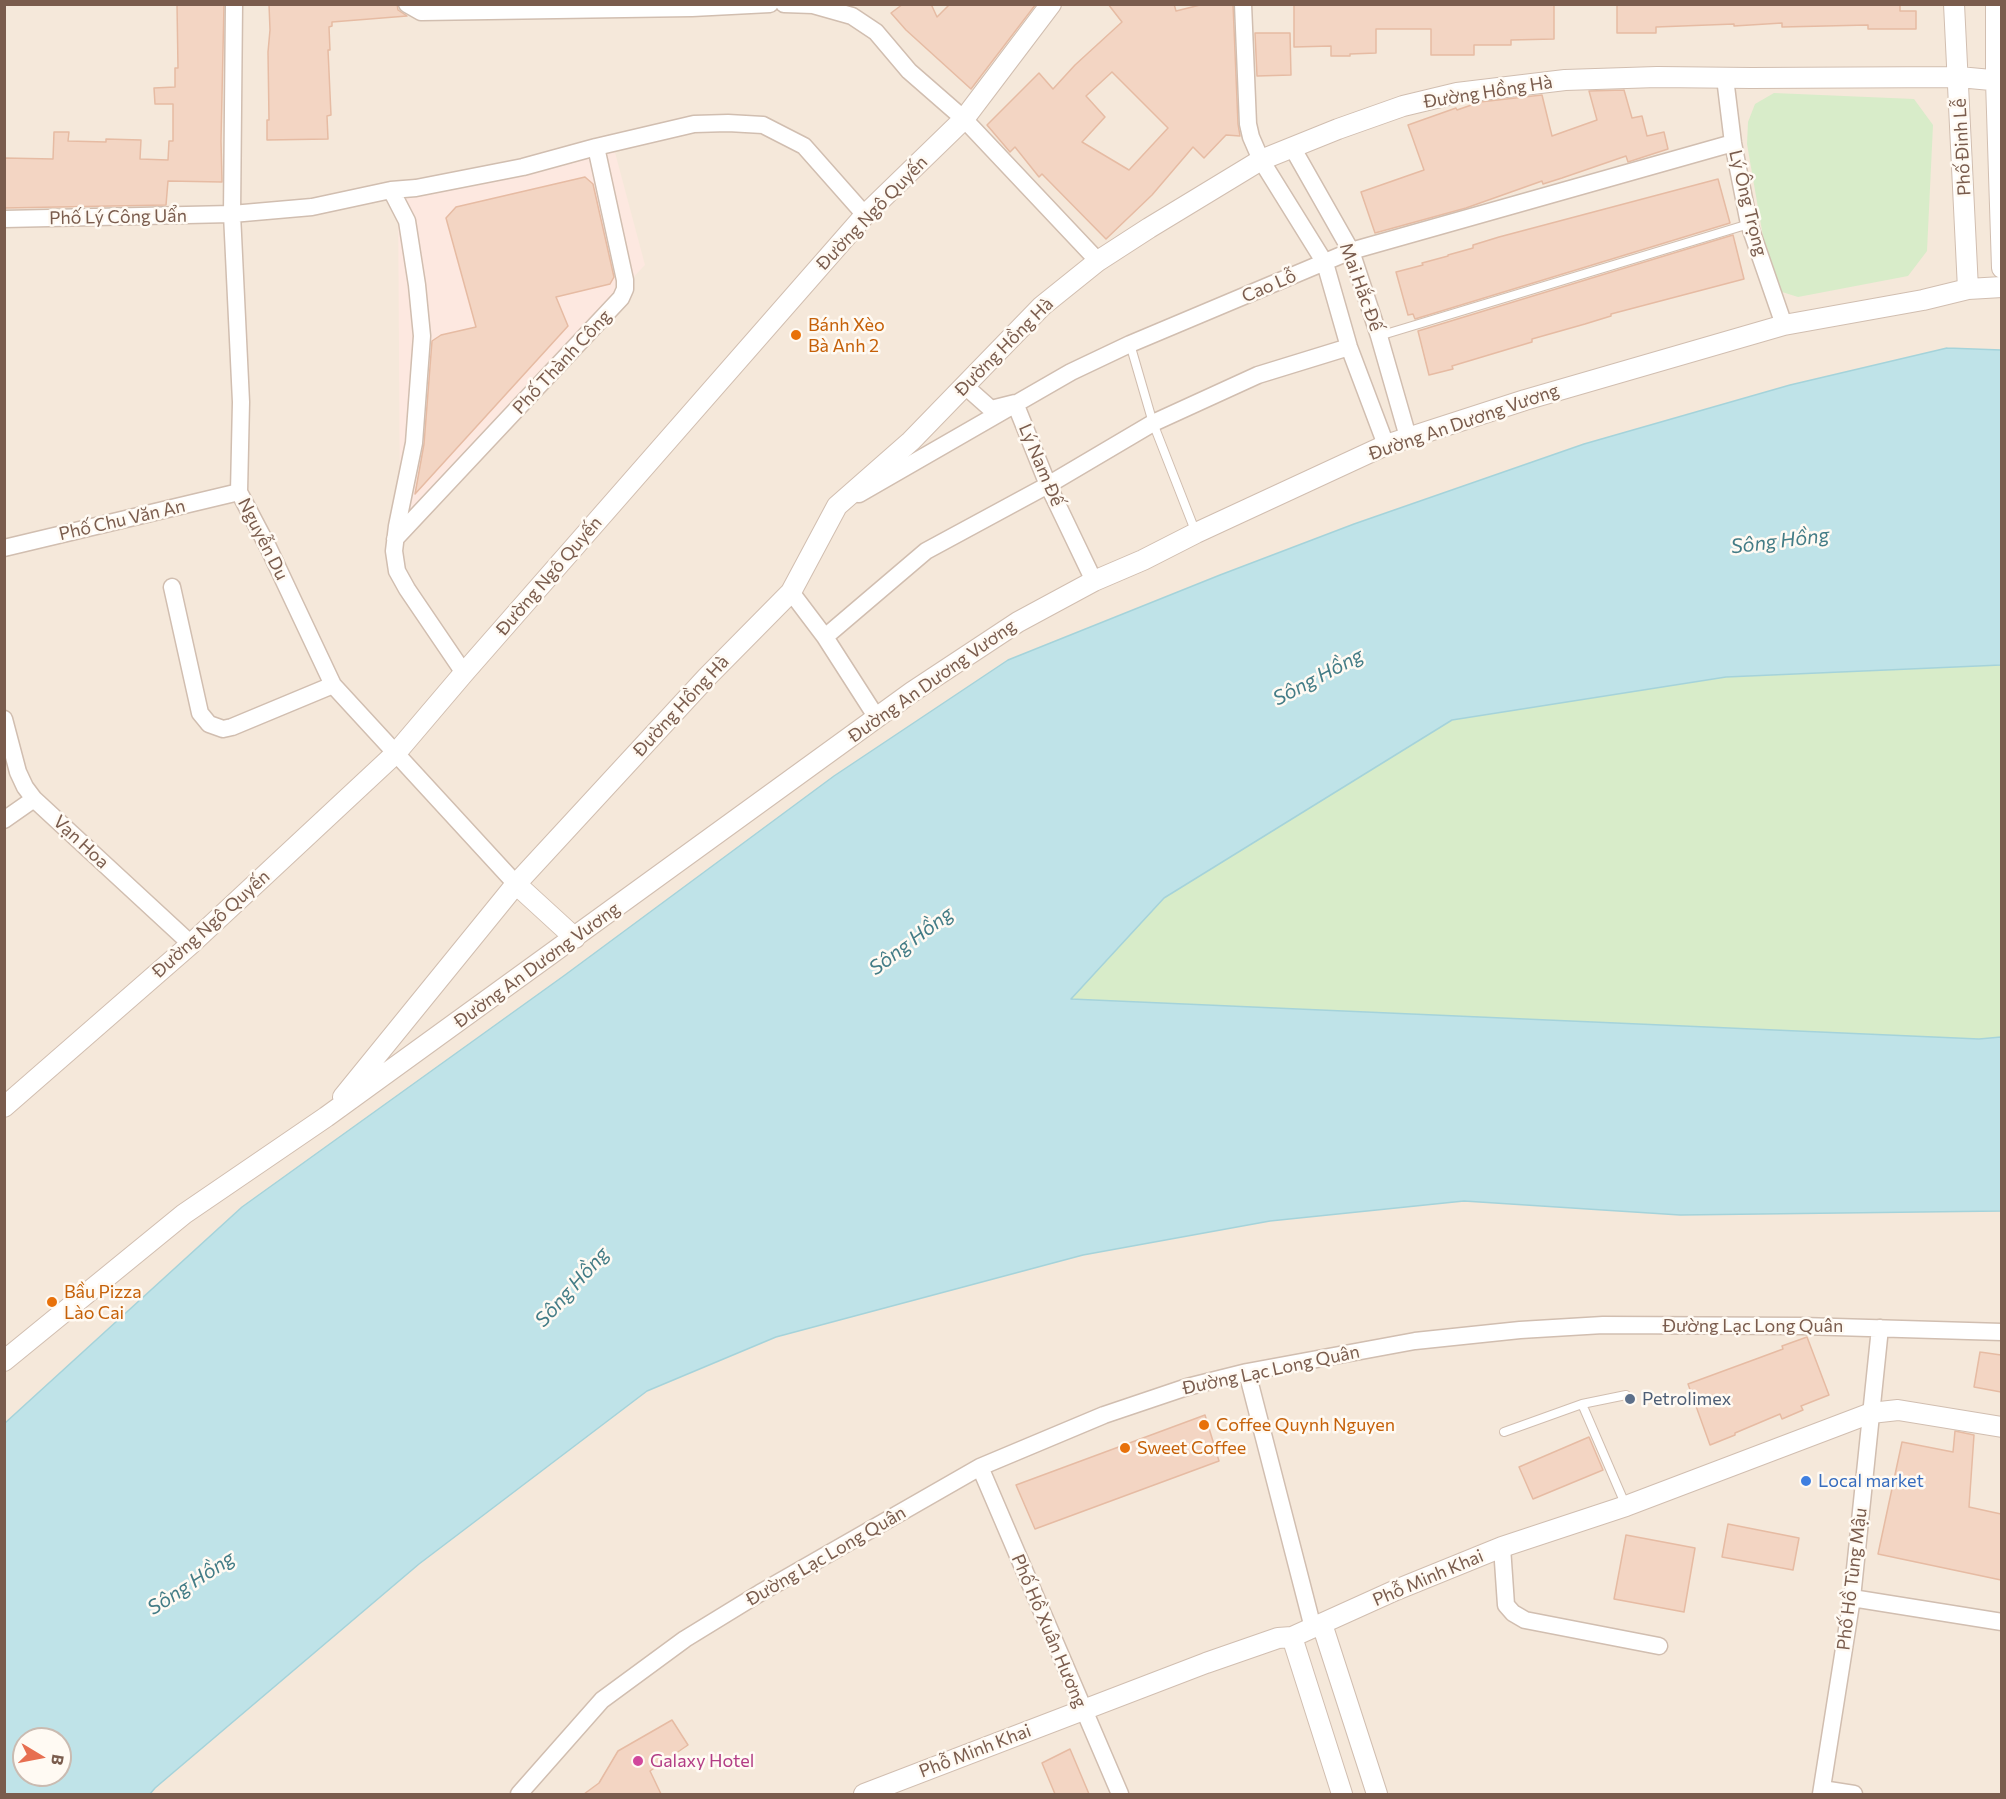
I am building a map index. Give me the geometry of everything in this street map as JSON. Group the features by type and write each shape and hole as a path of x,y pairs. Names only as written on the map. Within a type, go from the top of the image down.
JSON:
{"street":[{"name":"Nguyễn Du","path":"234,4 232,214 242,402 239,492 268,547 333,685 516,884"},
{"path":"407,4 421,12 692,8 770,4"},
{"path":"784,4 813,5 852,16 876,32 909,71 964,119 1098,261"},
{"name":"Đường Ngô Quyến","path":"4,1107 191,944 396,753 865,216 964,119 1051,4"},
{"name":"Mai Hắc Đế","path":"1243,4 1248,124 1261,160 1325,263 1349,347 1386,446"},
{"name":"Phố Đinh Lễ","path":"1954,4 1968,289"},
{"name":"Phố Đinh Lễ","path":"1996,4 2001,268"},
{"name":"Đường Hồng Hà","path":"327,1117 516,884 706,677 791,592 837,506 911,441 1042,306 1098,261 1261,160 1403,106 1457,93 1566,80 1657,77 1959,76 1999,81"},
{"name":"Lý Ông Trọng","path":"1725,78 1733,143 1749,224 1784,325"},
{"name":"Phố Lý Công Uẩn","path":"4,219 232,214 312,207 391,190 416,188 523,167 694,124 728,123 762,125 804,146 865,216"},
{"name":"Cao Lỗ","path":"837,506 1071,372 1130,344 1351,251 1733,143"},
{"name":"Phố Thành Công","path":"395,538 621,298 625,289 625,279 596,147"},
{"name":"Mai Hắc Đế","path":"1292,147 1351,251 1379,336 1408,437"},
{"path":"391,190 408,221 422,336 414,443 394,551 398,571 407,589 464,673"},
{"name":"Đường An Dương Vương","path":"4,1361 184,1214 327,1117 912,692 1018,622 1094,581 1386,446 1525,399 1784,325 1923,300 1968,289 2001,287"},
{"path":"825,637 926,551 1048,485 1153,423 1257,375 1349,347"},
{"name":"Lý Nam Đế","path":"965,386 991,410 1015,403 1048,485 1094,581"},
{"name":"Phố Chu Văn An","path":"4,548 239,492"},
{"path":"172,587 200,713 209,724 223,729 232,727 333,685"},
{"path":"791,592 825,637 877,718"},
{"name":"Vạn Hoa","path":"4,719 24,787 34,799 191,944"},
{"path":"4,820 34,799"},
{"path":"516,884 575,938"},
{"name":"Đường Lạc Long Quân","path":"519,1794 602,1700 685,1639 760,1593 980,1467 1104,1415 1187,1387 1247,1372 1415,1341 1521,1330 1604,1325 1880,1328 2001,1332"},
{"name":"Phố Hồ Tùng Mậu","path":"1822,1792 1852,1598 1880,1328"},
{"path":"1247,1372 1317,1626 1377,1794"},
{"name":"Phỗ Minh Khai","path":"864,1794 1206,1663 1278,1638 1292,1637 1502,1547 1626,1506 1871,1413 1898,1410 2001,1427"},
{"name":"Phố Hồ Xuân Hương","path":"980,1467 1120,1794"},
{"path":"1502,1547 1506,1605 1513,1613 1525,1620 1659,1646"},
{"path":"1852,1598 2001,1622"},
{"path":"1292,1637 1342,1794"},
{"path":"1822,1792 1854,1794"}],"lane":[{"path":"1379,336 1749,224"},
{"path":"1130,344 1153,423 1196,533"},
{"path":"1504,1432 1582,1404 1626,1395"},
{"path":"1582,1404 1626,1506"}],"shaded area":[{"path":"5,5 2001,5 2001,1794 5,1794"},
{"path":"612,141 645,265 400,523 398,186"}],"green space":[{"path":"1774,93 1914,99 1933,125 1927,251 1908,276 1798,297 1782,292 1770,277 1747,144 1748,122 1755,104"},
{"path":"2001,665 2001,1037 1979,1039 1071,999 1164,898 1452,720 1726,677"}],"water":[{"name":"Sông Hồng","path":"1947,348 2001,350 2001,665 1726,677 1452,720 1164,898 1071,999 1979,1039 2001,1037 2001,1211 1680,1215 1464,1201 1270,1221 1083,1255 776,1337 647,1391 419,1564 150,1794 5,1794 5,1423 242,1207 565,975 834,776 1008,660 1354,524 1584,444 1790,385"}],"building":[{"path":"177,4 224,4 222,182 168,181 166,205 4,208 5,158 53,159 54,132 69,132 68,141 141,140 140,159 168,160 169,141 173,141 173,104 155,104 154,88 175,87 175,68 178,68"},
{"path":"269,4 397,4 398,10 407,16 332,22 332,26 329,27 330,50 328,50 331,115 327,116 328,139 267,140"},
{"path":"903,4 931,4 937,17 950,4 1036,4 971,89 906,30 891,13"},
{"path":"1108,4 1174,4 1176,11 1204,4 1233,4 1240,136 1226,135 1204,158 1193,147 1152,195 1106,239 1042,174 1039,177 1015,147 1010,152 987,125 1039,73 1053,89 1075,65 1122,22","holes":["1112,72 1168,128 1129,170 1082,142 1105,117 1086,96"]},
{"path":"1294,4 1554,4 1554,39 1511,40 1511,45 1474,45 1474,55 1431,55 1431,29 1376,29 1376,53 1331,56 1331,46 1294,47"},
{"path":"1617,4 1900,4 1900,11 1916,11 1916,29 1868,29 1868,25 1782,27 1782,23 1656,27 1656,33 1617,33"},
{"path":"1255,33 1290,33 1291,75 1257,76"},
{"path":"1624,90 1632,118 1642,116 1647,136 1664,132 1668,149 1628,162 1626,156 1543,184 1542,181 1466,208 1375,233 1361,192 1424,170 1408,125 1480,102 1542,95 1552,136 1597,120 1589,91"},
{"path":"585,177 593,184 614,277 610,284 556,297 568,326 415,494 424,444 432,341 441,335 476,327 446,218 456,207"},
{"path":"1718,179 1730,223 1415,319 1413,314 1408,315 1396,272 1423,265 1422,263 1473,248 1473,245 1499,237"},
{"path":"1733,235 1744,279 1611,314 1611,316 1532,339 1532,342 1452,366 1453,369 1429,375 1418,331"},
{"path":"1807,1337 1829,1395 1801,1406 1803,1410 1782,1419 1780,1414 1710,1445 1688,1384 1783,1349 1782,1346"},
{"path":"1980,1352 2001,1355 2001,1392 1974,1387"},
{"path":"1205,1415 1219,1461 1035,1529 1016,1485"},
{"path":"1955,1431 1974,1435 1969,1507 2001,1514 2001,1580 1878,1554 1902,1442 1953,1452"},
{"path":"1589,1437 1603,1470 1533,1499 1519,1467"},
{"path":"1728,1524 1799,1538 1793,1570 1722,1557"},
{"path":"1626,1535 1695,1548 1684,1612 1614,1599"},
{"name":"Galaxy Hotel","path":"672,1720 688,1745 650,1771 661,1794 584,1794 599,1783 618,1751"},
{"path":"1070,1749 1089,1794 1055,1794 1042,1763"}],"place":[{"name":"Bánh Xèo Bà Anh 2","path":"796,335"},
{"name":"Bầu Pizza Lào Cai","path":"52,1302"},
{"name":"Petrolimex","path":"1630,1399"},
{"name":"Coffee Quynh Nguyen","path":"1204,1425"},
{"name":"Sweet Coffee","path":"1125,1448"},
{"name":"Local market","path":"1806,1481"},
{"name":"Galaxy Hotel","path":"638,1761"}]}
